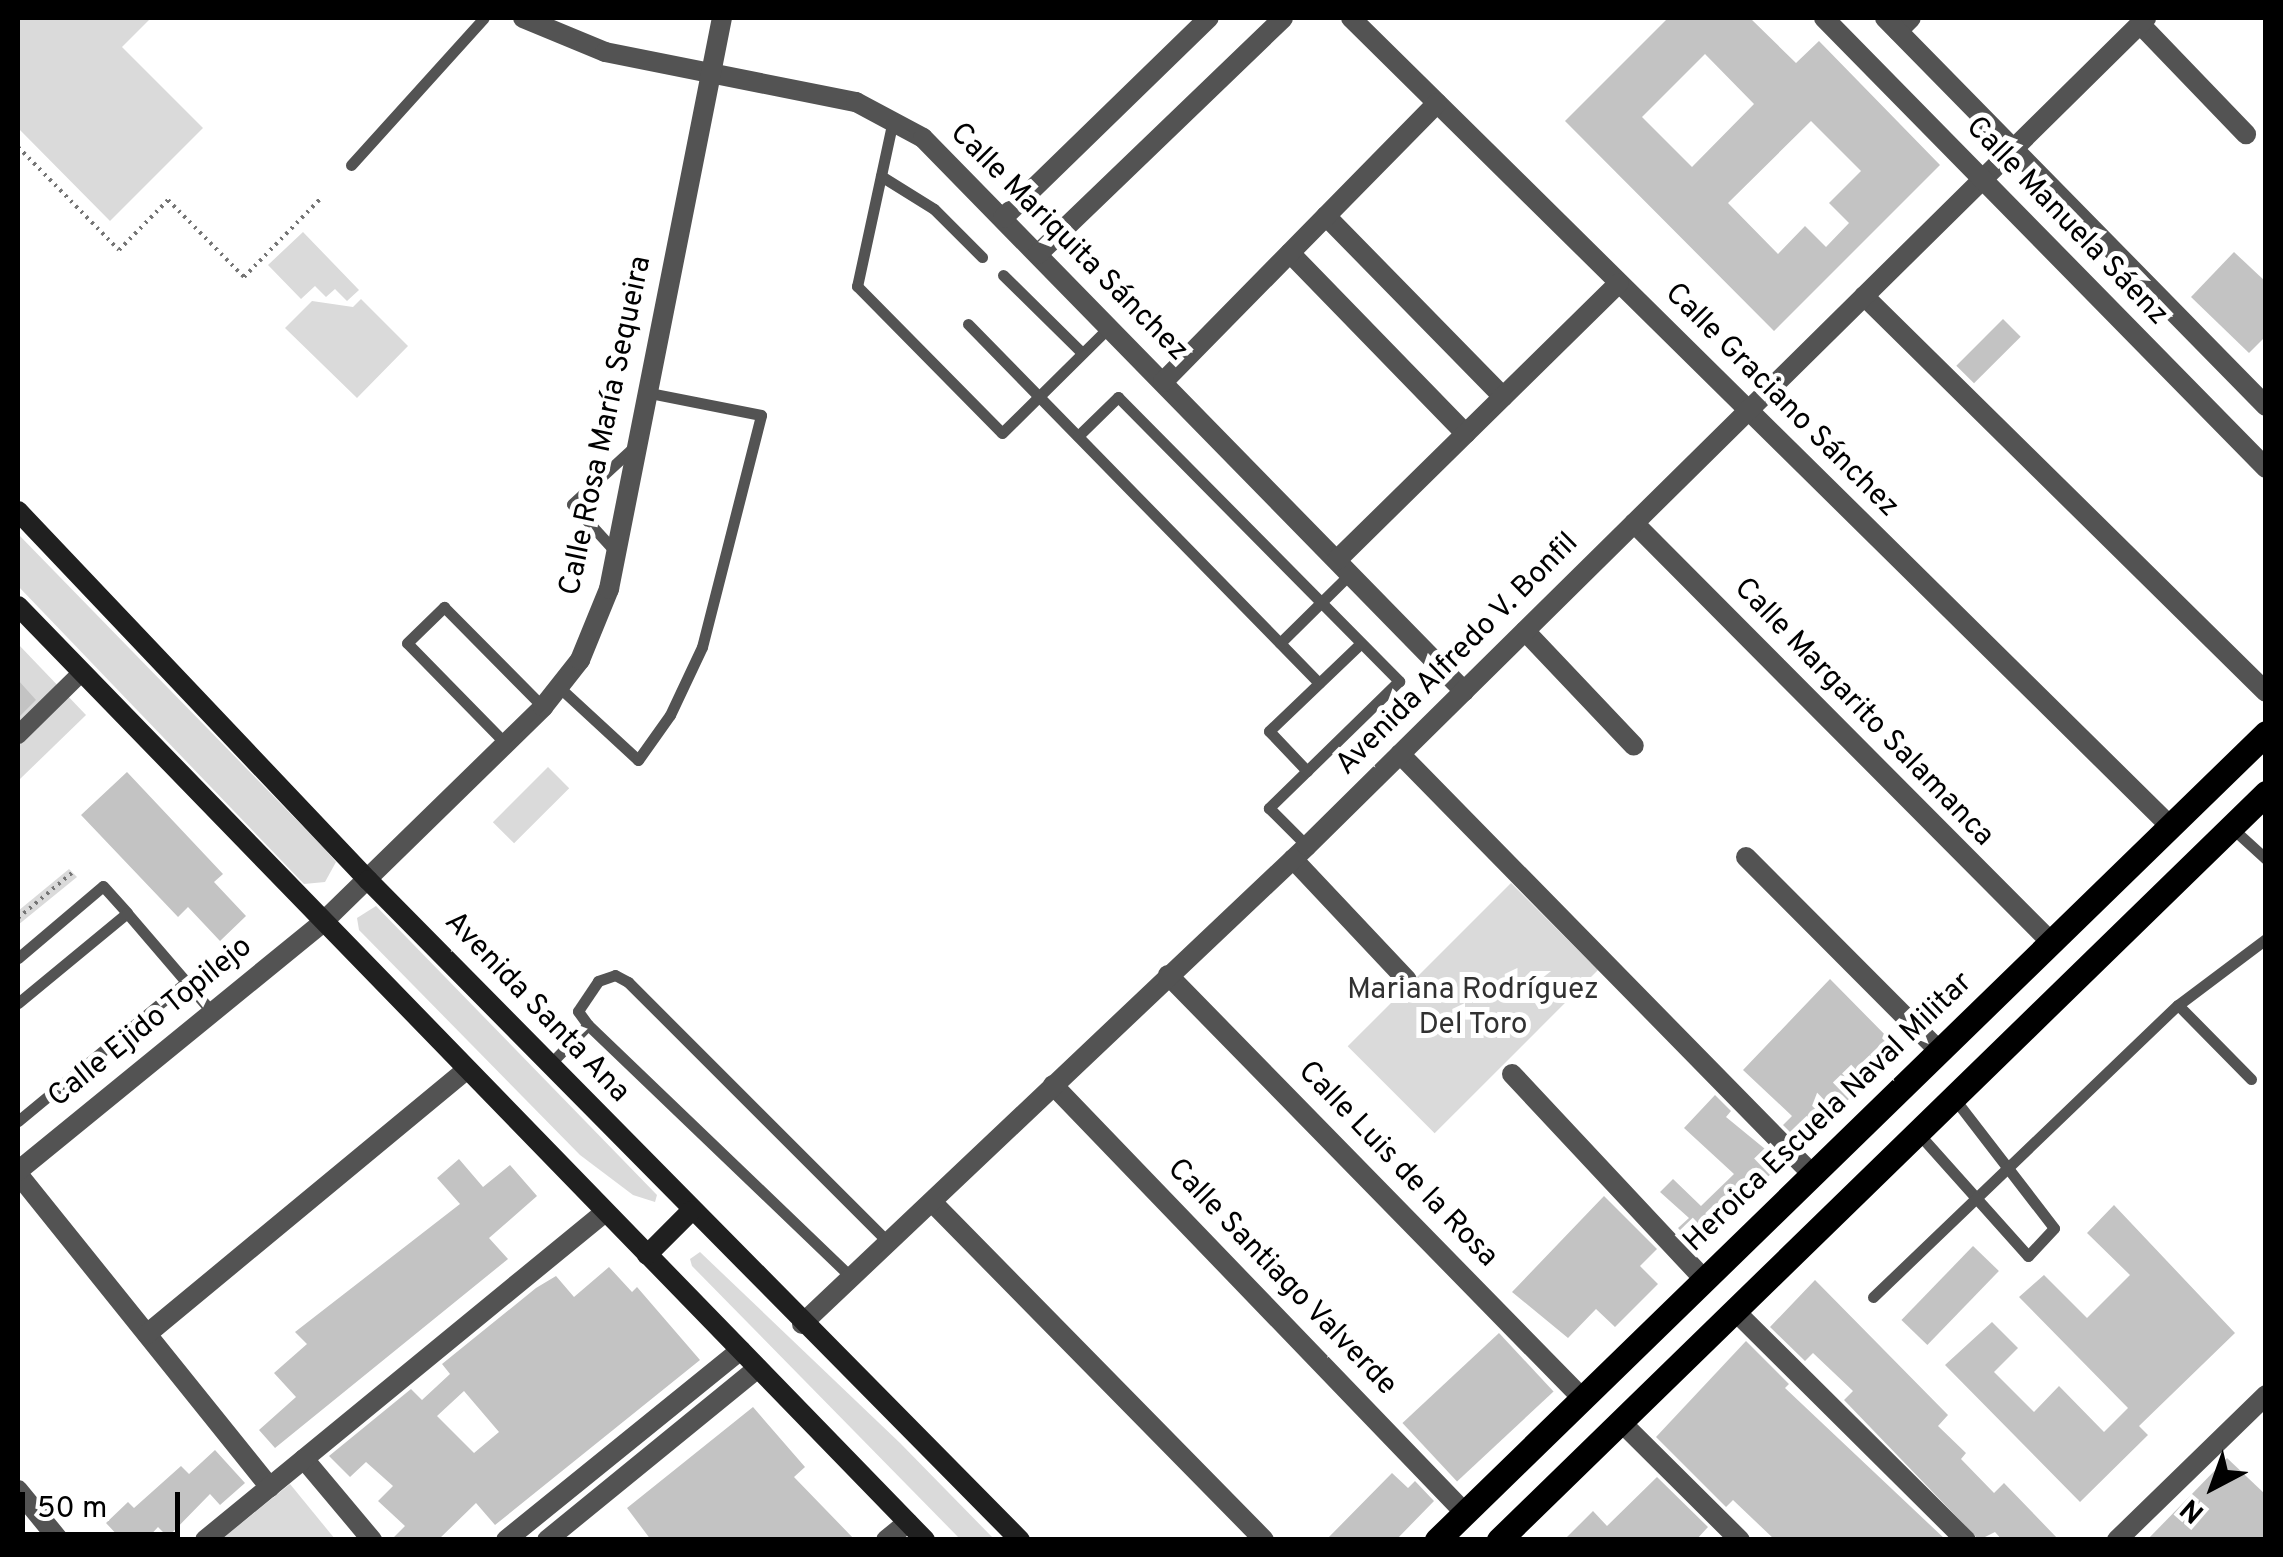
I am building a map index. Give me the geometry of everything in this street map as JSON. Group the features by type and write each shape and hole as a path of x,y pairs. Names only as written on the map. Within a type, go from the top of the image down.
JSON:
{"main road":[{"name":"Avenida Santa Ana","path":"18,511 368,880 802,1324 1020,1540"},
{"path":"18,606 925,1540"},
{"name":"Heroica Escuela Naval Militar","path":"1437,1540 2266,733"},
{"path":"1505,1537 2266,793"},
{"path":"648,1255 692,1212"}],"street":[{"name":"Calle Mariquita Sánchez","path":"523,18 605,52 856,102 923,138 1464,691"},
{"name":"Calle Rosa María Sequeira","path":"323,922 543,708 560,688 596,624 609,589 612,548 722,18"},
{"path":"1003,218 1209,18"},
{"path":"1038,254 1282,18"},
{"name":"Calle Graciano Sánchez","path":"1351,18 2170,826"},
{"name":"Calle Manuela Sáenz","path":"1824,18 2266,468"},
{"path":"2143,21 2246,134"},
{"name":"Avenida Alfredo V. Bonfil","path":"802,1324 1300,853 2143,21"},
{"name":"Calle Manuela Sáenz","path":"1898,22 2013,148 2266,406"},
{"path":"1163,382 1437,102"},
{"path":"1326,216 1503,397"},
{"path":"1290,252 1466,434"},
{"path":"1343,567 1466,434 1619,283"},
{"path":"1864,296 2266,692"},
{"name":"Calle Margarito Salamanca","path":"1634,523 2051,942"},
{"path":"1525,631 1634,746"},
{"path":"18,735 82,672"},
{"path":"1400,754 1812,1174"},
{"path":"1300,853 1407,980"},
{"path":"1746,857 1939,1051"},
{"name":"Calle Ejido Topilejo","path":"18,1173 323,922"},
{"name":"Calle Luis de la Rosa","path":"1168,975 1582,1398"},
{"path":"146,1334 466,1070"},
{"path":"1512,1074 1704,1279"},
{"name":"Calle Santiago Valverde","path":"1053,1085 1464,1512"},
{"path":"18,1173 270,1486"},
{"path":"933,1203 1264,1540"},
{"path":"205,1540 605,1212"},
{"path":"1734,1310 1966,1540"},
{"path":"506,1540 741,1350"},
{"path":"548,1540 758,1368"},
{"path":"2117,1540 2266,1395"},
{"path":"1620,1421 1740,1540"},
{"path":"304,1459 372,1540"},
{"path":"18,1490 59,1540"},
{"path":"886,1540 908,1522"}],"lane":[{"path":"351,165 484,18"},
{"path":"893,120 857,286 1002,433 1109,327"},
{"path":"881,176 934,209 982,256"},
{"path":"1003,276 1082,353"},
{"path":"968,324 1319,684"},
{"path":"560,688 638,760 686,686 707,631 761,415 644,392"},
{"path":"1078,436 1118,397 1399,681 1270,808 1300,853"},
{"path":"612,548 572,504 633,448"},
{"path":"1280,644 1321,602 1343,567"},
{"path":"506,744 407,643 444,607 543,708"},
{"path":"1307,771 1269,731 1361,643"},
{"path":"2231,826 2266,859"},
{"path":"18,958 103,886 211,1011"},
{"path":"18,1003 127,913"},
{"path":"1873,1297 2178,1006 2266,939"},
{"path":"852,1278 588,1025 578,1011 598,981 614,975 628,982 889,1243"},
{"path":"18,1121 185,983"},
{"path":"2178,1006 2251,1079"},
{"path":"550,1064 588,1025"},
{"path":"1917,1132 2028,1256 2054,1228 2010,1164 1954,1096"}],"path":[{"path":"18,146 120,250 168,200 244,277 320,199"},
{"path":"18,918 72,872"}],"green space":[{"path":"18,18 151,18 122,47 203,128 110,221 18,128"},
{"path":"303,232 359,290 347,301 335,289 326,297 315,286 301,299 268,265"},
{"path":"361,299 408,346 357,398 285,328 312,301 353,307"},
{"path":"18,534 323,847 336,862 325,882 304,884 18,586"},
{"path":"18,644 86,715 20,779 18,777"},
{"path":"548,767 569,788 514,843 493,822"},
{"path":"69,869 77,877 18,925 18,911"},
{"name":"Mariana Rodríguez Del Toro","path":"1511,883 1598,970 1435,1133 1348,1046"},
{"path":"376,906 657,1195 655,1202 633,1195 580,1155 359,930 357,918"},
{"path":"700,1252 900,1443 994,1539 960,1539 692,1266 690,1259"},
{"path":"290,1484 335,1539 222,1539"}],"building":[{"path":"1668,18 1750,18 1796,63 1819,41 1940,165 1774,331 1565,121","holes":["1705,54 1754,104 1692,167 1642,117","1811,121 1861,171 1829,203 1849,223 1826,247 1805,226 1778,254 1728,203"]},
{"path":"2234,252 2266,282 2266,336 2249,353 2191,297"},
{"path":"2003,319 2021,337 1974,383 1956,366"},
{"path":"18,680 36,700 18,718"},
{"path":"127,772 223,874 214,882 246,916 220,941 188,907 178,917 81,815"},
{"path":"1830,979 1900,1050 1802,1144 1783,1125 1792,1116 1743,1070"},
{"path":"1715,1095 1731,1111 1726,1117 1782,1163 1696,1247 1678,1228 1689,1218 1660,1192 1673,1179 1701,1206 1734,1174 1684,1128"},
{"path":"459,1159 483,1187 510,1165 537,1196 489,1238 508,1259 275,1448 259,1430 296,1397 274,1373 307,1344 295,1332 460,1204 437,1178"},
{"path":"1604,1196 1657,1249 1640,1266 1658,1284 1615,1327 1596,1309 1568,1338 1512,1292"},
{"path":"2114,1205 2235,1333 2139,1426 2148,1435 2080,1502 1945,1365 1992,1322 2018,1348 1994,1372 2034,1412 2059,1386 2104,1432 2128,1408 2019,1297 2044,1275 2087,1318 2130,1275 2087,1233"},
{"path":"1973,1246 1999,1271 1927,1345 1901,1320"},
{"path":"609,1267 632,1292 637,1287 700,1360 495,1525 476,1503 438,1540 391,1540 405,1526 378,1501 393,1486 366,1462 350,1477 329,1456 411,1389 422,1400 450,1374 442,1364 536,1288 556,1276 574,1297","holes":["464,1391 499,1432 474,1453 437,1416"]},
{"path":"1815,1280 1948,1415 1938,1426 1966,1453 1961,1459 1994,1493 2004,1483 2059,1540 2002,1540 1995,1532 1979,1540 1844,1400 1853,1391 1813,1353 1805,1361 1770,1327"},
{"path":"1499,1333 1554,1392 1457,1482 1402,1423"},
{"path":"1746,1341 1789,1384 1785,1388 1946,1540 1775,1540 1733,1500 1726,1507 1656,1437"},
{"path":"753,1407 805,1467 794,1477 855,1540 651,1540 627,1508"},
{"path":"215,1450 245,1483 220,1505 210,1494 168,1537 158,1527 146,1540 122,1540 106,1523 128,1502 134,1508 181,1466 189,1474"},
{"path":"2227,1458 2266,1495 2266,1540 2147,1540"},
{"path":"1392,1473 1408,1488 1415,1481 1434,1501 1396,1540 1326,1540"},
{"path":"1657,1477 1708,1527 1696,1540 1564,1540 1593,1511 1607,1526"}]}
